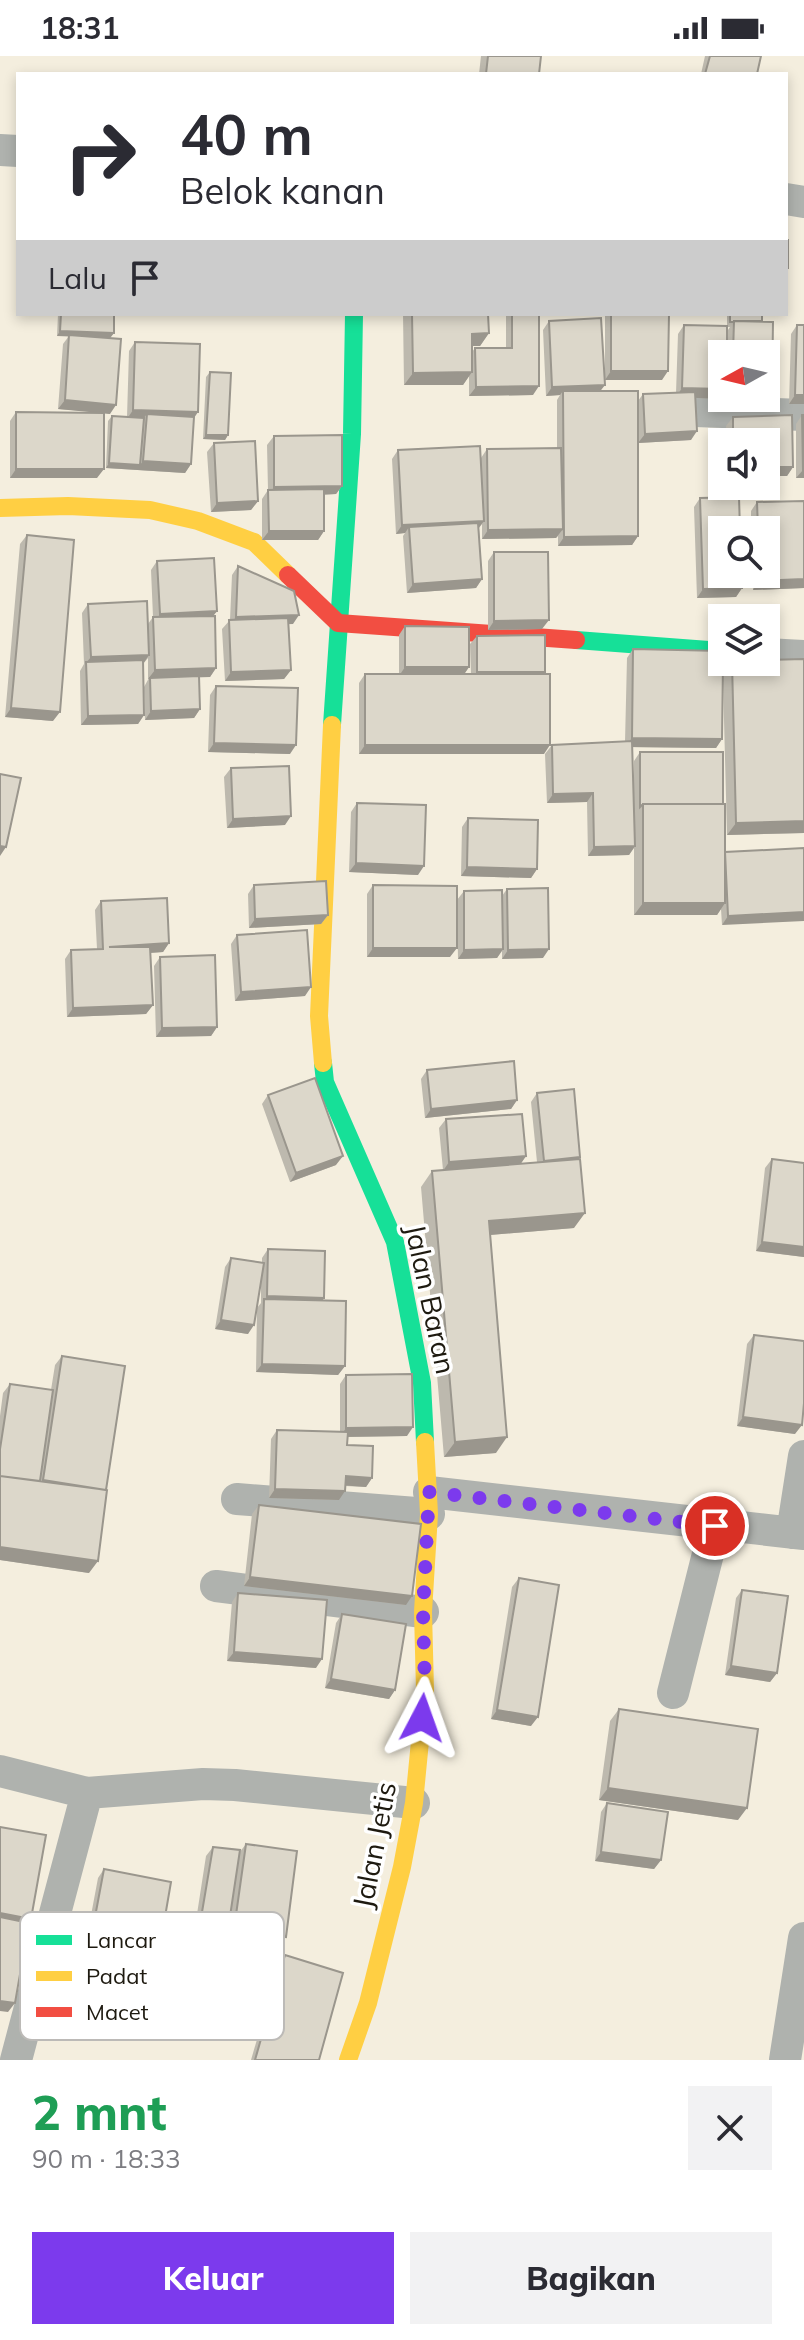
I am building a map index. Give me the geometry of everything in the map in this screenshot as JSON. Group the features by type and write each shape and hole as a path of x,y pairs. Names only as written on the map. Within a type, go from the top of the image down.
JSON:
{"street":[{"name":"Jalan Baran","path":"354,316 352,434 338,623 319,1016 325,1082 395,1242 422,1383 429,1503"},
{"path":"695,411 804,415"},
{"path":"0,508 68,506 150,510 198,521 254,542 338,623 708,650"},
{"path":"780,655 804,656"},
{"path":"237,1499 429,1503 798,1534 804,1456"},
{"name":"Jalan Jetis","path":"348,2060 368,2003 402,1867 414,1803 425,1690 423,1612 429,1503"},
{"path":"673,1693 715,1526"},
{"path":"216,1586 423,1612"},
{"path":"0,1771 87,1793 203,1784 414,1803"},
{"path":"55,1912 87,1793"},
{"path":"785,2060 804,1938"},
{"path":"16,2060 21,2040"}],"building":[{"path":"488,56 541,56 539,72 486,72"},
{"path":"710,56 761,56 757,72 706,72"},
{"path":"61,316 114,316 114,333 60,331"},
{"path":"412,316 488,316 489,333 472,334 472,372 413,373"},
{"path":"512,316 539,316 539,386 476,387 475,348 512,348"},
{"path":"611,316 669,316 668,371 611,371"},
{"path":"730,316 762,316 762,321 730,322"},
{"path":"601,318 605,385 552,387 549,321"},
{"path":"734,321 773,322 773,340 733,340"},
{"path":"684,325 727,326 727,340 708,340 708,389 682,388"},
{"path":"797,325 804,325 804,395 795,395"},
{"path":"69,335 121,339 116,405 65,400"},
{"path":"135,342 200,344 198,412 133,410"},
{"path":"210,372 231,373 228,435 206,435"},
{"path":"563,391 638,391 638,536 564,537"},
{"path":"695,392 697,431 645,434 643,394"},
{"path":"16,412 104,413 104,469 16,469"},
{"path":"147,414 194,417 191,464 143,461"},
{"path":"792,415 793,467 780,467 780,428 733,428 733,417"},
{"path":"804,415 804,470 803,470"},
{"path":"112,416 144,418 140,465 109,463"},
{"path":"342,435 342,486 274,487 274,436"},
{"path":"255,441 258,501 217,503 214,443"},
{"path":"480,446 484,521 402,525 398,450"},
{"path":"561,448 563,529 488,530 487,449"},
{"path":"324,489 324,531 269,531 268,490"},
{"path":"700,498 739,500 740,516 708,516 708,588 742,588 703,589"},
{"path":"804,501 804,579 780,580 780,516 758,516 757,502"},
{"path":"478,523 482,579 413,584 409,527"},
{"path":"27,535 74,540 60,712 11,708"},
{"path":"494,552 548,552 549,620 494,621"},
{"path":"214,558 217,611 160,614 157,561"},
{"path":"238,566 294,591 299,615 236,617"},
{"path":"147,601 149,655 91,657 88,604"},
{"path":"215,616 216,668 155,670 153,617"},
{"path":"288,618 291,670 231,672 229,620"},
{"path":"405,626 469,627 469,667 405,667"},
{"path":"545,635 545,672 477,672 477,636"},
{"path":"633,649 708,651 708,676 723,676 722,739 632,738"},
{"path":"804,659 804,821 736,823 732,676 780,676 780,660"},
{"path":"143,660 144,715 88,716 86,662"},
{"path":"365,674 550,674 550,745 365,745"},
{"path":"199,676 200,709 151,711 150,678"},
{"path":"216,686 298,688 296,745 214,743"},
{"path":"632,741 635,846 594,847 593,793 553,794 552,745"},
{"path":"640,752 723,752 723,804 643,804 640,807"},
{"path":"289,766 291,816 233,819 231,768"},
{"path":"0,774 21,778 6,847 0,846"},
{"path":"357,803 426,805 424,866 356,863"},
{"path":"643,804 725,804 725,903 643,903"},
{"path":"468,818 538,820 537,869 467,867"},
{"path":"804,848 804,912 728,916 725,852"},
{"path":"326,881 328,915 255,919 254,885"},
{"path":"373,885 457,886 457,948 373,948"},
{"path":"548,888 549,949 508,950 507,889"},
{"path":"502,890 503,949 464,950 464,891"},
{"path":"167,898 169,943 109,947 150,947 153,1005 73,1008 71,950 103,949 101,901"},
{"path":"307,930 311,987 241,992 237,935"},
{"path":"215,955 217,1027 162,1028 160,957"},
{"path":"514,1061 517,1100 431,1109 427,1070"},
{"path":"315,1078 343,1156 296,1173 268,1095"},
{"path":"574,1089 580,1157 544,1161 537,1093"},
{"path":"522,1114 526,1156 449,1162 446,1119"},
{"path":"580,1159 585,1213 489,1221 507,1437 455,1442 432,1171"},
{"path":"772,1159 804,1163 804,1247 762,1242"},
{"path":"268,1249 325,1251 324,1298 267,1296"},
{"path":"231,1258 264,1263 254,1325 221,1320"},
{"path":"264,1299 346,1301 345,1366 262,1364"},
{"path":"754,1335 804,1341 802,1425 743,1417"},
{"path":"62,1356 125,1366 106,1490 43,1480"},
{"path":"412,1374 413,1427 346,1428 346,1375"},
{"path":"10,1384 53,1390 40,1481 0,1476 0,1449"},
{"path":"277,1430 348,1432 347,1445 373,1446 372,1478 346,1476 345,1491 275,1489"},
{"path":"0,1476 107,1490 98,1561 0,1547"},
{"path":"259,1505 421,1524 412,1596 250,1577"},
{"path":"519,1578 559,1585 538,1717 497,1710"},
{"path":"742,1590 788,1596 777,1673 731,1666"},
{"path":"238,1593 327,1600 322,1659 234,1652"},
{"path":"342,1614 406,1624 395,1690 331,1679"},
{"path":"619,1709 758,1729 747,1808 608,1788"},
{"path":"607,1803 668,1812 661,1860 601,1852"},
{"path":"0,1827 46,1835 32,1912 20,1912 20,1917 0,1913"},
{"path":"246,1844 297,1851 286,1937 284,1912 236,1912"},
{"path":"213,1847 240,1850 231,1912 202,1912"},
{"path":"104,1869 171,1882 166,1912 96,1912"},
{"path":"0,1917 20,1921 20,1974 15,2003 0,2001"},
{"path":"285,1955 343,1973 319,2060 255,2060 261,2040 284,2040"}],"traffic: fast":[{"path":"332,725 352,434 354,316"},
{"path":"576,640 708,650"},
{"path":"323,1063 325,1082 395,1242 422,1383 425,1442"}],"traffic: slow":[{"path":"0,508 68,506 150,510 198,521 254,542 288,575"},
{"path":"323,1063 319,1016 332,725"},
{"path":"348,2060 368,2003 402,1867 414,1803 425,1690 423,1612 429,1514 425,1442"}],"traffic: jam":[{"path":"288,575 338,623 576,640"}],"route":[{"path":"422,1718 429,1492 715,1526"}]}
